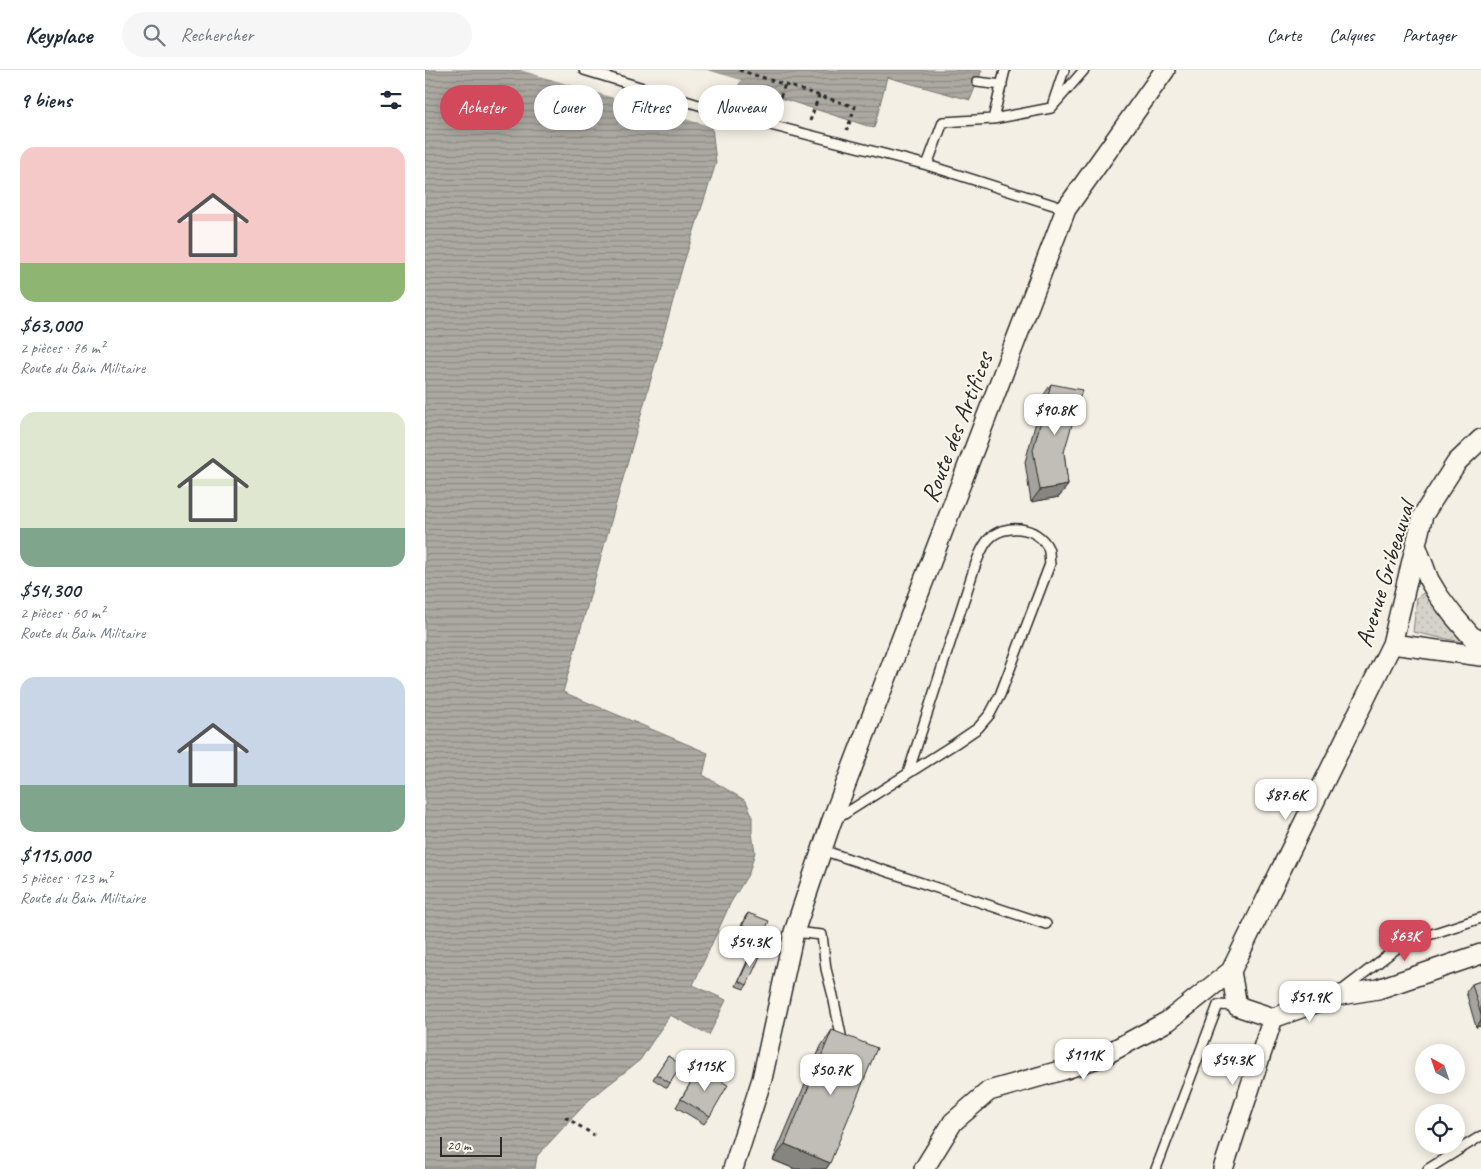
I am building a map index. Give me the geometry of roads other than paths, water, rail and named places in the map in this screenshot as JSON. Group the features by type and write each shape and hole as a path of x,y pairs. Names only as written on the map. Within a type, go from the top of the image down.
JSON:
{"street":[{"name":"Route des Artifices","path":"733,1169 762,1079 794,932 831,823 1067,209 1165,70"},
{"name":"Avenue Gribeauval","path":"1231,971 1392,644 1423,514 1457,462 1481,439"},
{"path":"1416,545 1429,580 1438,595 1471,636 1481,641"},
{"path":"1392,644 1481,656"},
{"path":"924,1169 953,1122 989,1091 1063,1070 1103,1056 1168,1021 1231,971 1237,1006 1273,1018 1335,996 1378,989 1481,954"},
{"path":"1223,1169 1273,1018"}],"lane":[{"path":"584,70 735,116 927,165 1067,209"},
{"path":"993,119 1005,70"},
{"path":"1051,108 1064,70"},
{"path":"927,165 943,122 993,119 1051,108 1084,70"},
{"path":"977,82 1002,85"},
{"path":"831,823 956,743 977,728 990,714 1000,695 1050,564 1049,550 1036,534 1012,528 1001,531 989,540 980,554 908,773"},
{"path":"823,850 1046,924"},
{"path":"1335,996 1404,943 1481,918"},
{"path":"794,932 822,935 826,969 842,1040"},
{"path":"1156,1169 1217,1005 1237,1006"},
{"path":"1428,1169 1481,1136"}]}
